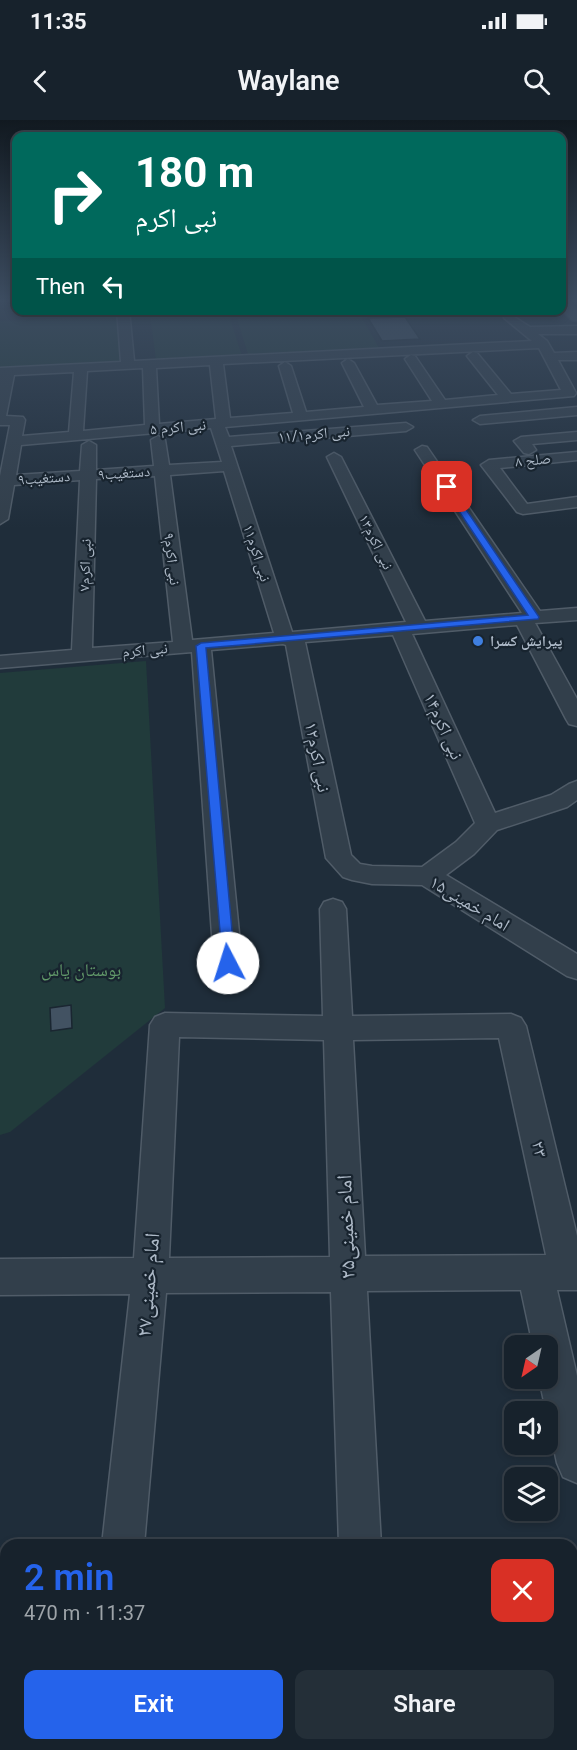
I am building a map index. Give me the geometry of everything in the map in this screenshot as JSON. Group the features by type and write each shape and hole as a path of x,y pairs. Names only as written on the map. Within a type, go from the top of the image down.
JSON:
{"street":[{"path":"0,415 4,375"},
{"path":"76,435 80,375"},
{"name":"نبی اکرم۹","path":"150,375 155,434 192,646 228,963"},
{"name":"نبی اکرم۱۱","path":"217,375 222,442 290,638"},
{"path":"288,375 301,416"},
{"path":"354,375 373,410"},
{"path":"422,375 441,404"},
{"path":"488,375 507,398"},
{"name":"نبی اکرم ۵","path":"14,441 76,435 155,434 220,423 568,393 570,383"},
{"path":"480,420 577,411"},
{"path":"0,421 18,420 3,480 0,519"},
{"name":"نبی اکرم۱۱/۱","path":"222,442 406,427"},
{"path":"529,450 521,441 577,436"},
{"name":"نبی اکرم۷","path":"82,655 89,445"},
{"path":"423,450 529,618 577,719"},
{"name":"۸ صلح","path":"573,510 523,509 489,465 577,456"},
{"name":"نبی اکرم۱۳","path":"334,457 409,628"},
{"path":"560,458 577,473"},
{"path":"161,471 230,466"},
{"name":"۹دستغیب","path":"87,475 161,471"},
{"name":"دستغیب۹","path":"3,480 87,475"},
{"path":"551,490 573,510"},
{"name":"نبی اکرم","path":"0,662 577,614"},
{"name":"نبی اکرم۱۴","path":"409,628 488,824"},
{"name":"نبی اکرم۱۲","path":"290,638 339,858 352,871"},
{"path":"427,876 465,848 488,824 571,800"},
{"name":"۱۵امام خمینی","path":"352,871 372,875 427,876 577,968"},
{"name":"امام خمینی۲۵","path":"333,909 360,1539"},
{"name":"امام خمینی۲۷","path":"124,1539 150,1276 165,1025 338,1028"},
{"name":"۲۳","path":"338,1028 511,1026 560,1272 577,1463"},
{"path":"0,1277 560,1272"}],"green space":[{"name":"بوستان یاس","path":"146,661 165,1008 10,1132 0,1135 0,673"}],"building":[{"path":"71,1005 72,1028 51,1031 50,1008"}],"place":[{"name":"پیرایش کسرا","path":"478,641"}],"route":[{"path":"228,963 201,646 534,617 447,487"}]}
